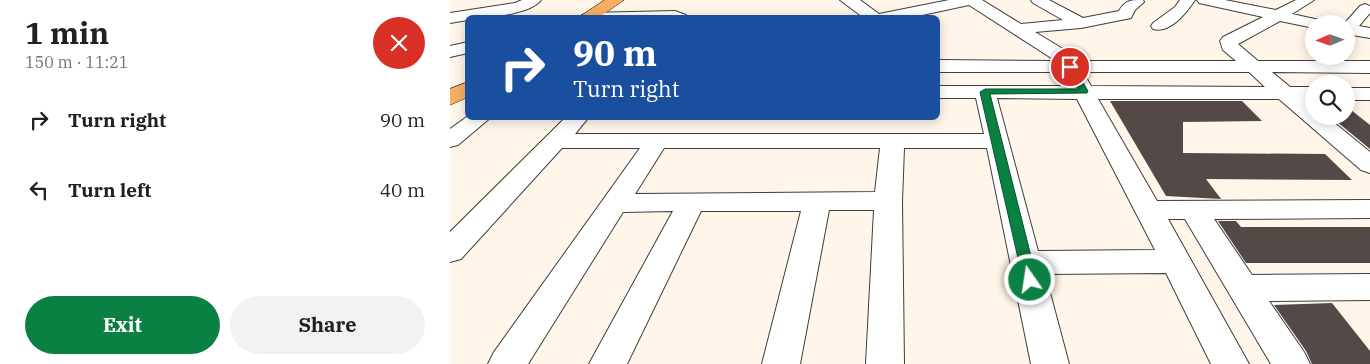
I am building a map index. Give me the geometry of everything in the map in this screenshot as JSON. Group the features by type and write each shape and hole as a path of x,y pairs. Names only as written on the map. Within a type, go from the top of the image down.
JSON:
{"main road":[{"path":"592,15 616,0"}],"street":[{"path":"466,15 518,7 534,0"},
{"path":"847,0 852,1 870,15"},
{"path":"897,15 971,0 1066,59 1149,210 1230,364"},
{"path":"1038,0 1081,23"},
{"path":"1159,26 1180,10 1188,0"},
{"path":"1204,0 1305,22"},
{"path":"1307,0 1230,41 1229,46 1370,165"},
{"path":"678,15 687,2"},
{"path":"1019,30 1081,23 1124,15 1129,7 1137,2"},
{"path":"1355,21 1365,10"},
{"path":"450,11 477,13"},
{"path":"450,18 465,15"},
{"path":"1355,30 1370,33"},
{"path":"450,52 465,48"},
{"path":"940,66 1370,67"},
{"path":"940,92 1305,93"},
{"path":"985,92 1050,364"},
{"path":"1355,94 1370,94"},
{"path":"450,140 475,120"},
{"path":"450,251 575,120"},
{"path":"554,141 997,141"},
{"path":"507,364 657,141"},
{"path":"886,364 888,201 894,142"},
{"path":"781,364 817,201"},
{"path":"615,203 888,201"},
{"path":"608,364 692,202"},
{"path":"1149,210 1370,209"},
{"path":"1194,210 1291,364"},
{"path":"1026,263 1176,261"},
{"path":"1243,288 1365,293"}],"building":[{"path":"1110,101 1242,101 1262,121 1183,122 1183,153 1325,154 1352,180 1206,179 1221,199 1166,196"},
{"path":"1355,113 1370,125 1370,149 1341,125 1355,125"},
{"path":"1218,221 1236,221 1241,227 1370,227 1370,263 1246,263"},
{"path":"1332,303 1370,351 1370,364 1312,364 1306,351 1274,305"}],"route":[{"path":"1030,280 985,92 1084,91 1070,67"}]}
